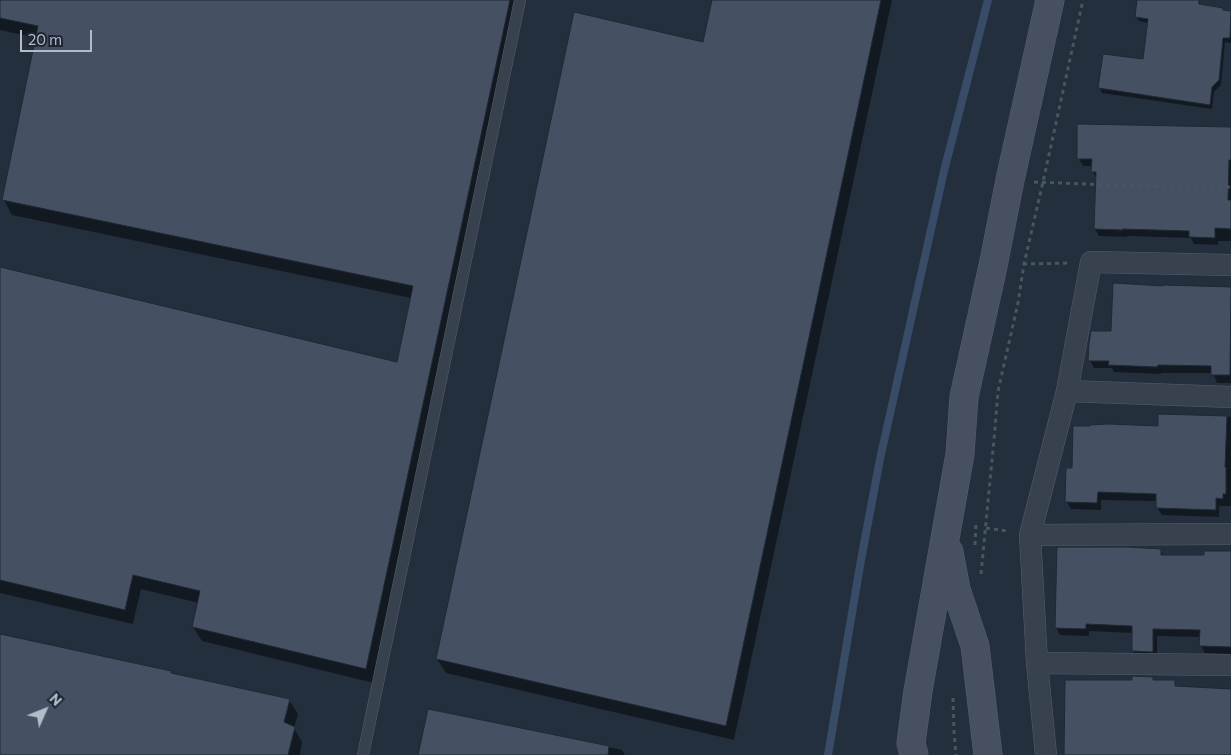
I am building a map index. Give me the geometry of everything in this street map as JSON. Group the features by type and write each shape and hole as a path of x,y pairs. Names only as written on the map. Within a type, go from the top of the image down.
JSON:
{"street":[{"path":"911,751 918,691 960,454 964,397 1050,0"},
{"path":"1046,755 1037,663 1030,535 1067,391 1091,262 1231,265"},
{"path":"1067,391 1231,397"},
{"path":"1030,535 1231,534"},
{"path":"945,536 956,589 975,646 988,755"},
{"path":"1037,663 1231,665"}],"lane":[{"path":"363,755 520,0"}],"path":[{"path":"981,576 998,392 1018,303 1024,264 1083,0"},
{"path":"1036,186 1038,177"},
{"path":"1010,180 1162,187 1231,187"},
{"path":"1017,277 1023,250"},
{"path":"993,266 1091,262"},
{"path":"974,548 976,519"},
{"path":"953,692 956,755"}],"building":[{"path":"0,0 510,0 366,669 192,627 200,591 133,575 125,610 0,580 0,267 397,362 413,286 2,200 38,26 0,18"},
{"path":"712,0 881,0 726,726 436,659 574,12 703,42"},
{"path":"1137,0 1199,0 1199,4 1231,11 1230,38 1223,38 1219,80 1212,87 1210,105 1098,88 1103,54 1143,59 1148,19 1135,17"},
{"path":"1077,124 1231,127 1228,200 1231,200 1231,229 1215,228 1215,238 1189,237 1189,231 1094,229 1096,172 1091,172 1092,159 1077,159"},
{"path":"1113,283 1231,287 1230,375 1211,375 1211,366 1158,365 1157,367 1108,365 1109,361 1088,361 1091,331 1111,331"},
{"path":"1158,414 1227,416 1226,494 1223,494 1223,499 1216,498 1216,510 1156,508 1156,494 1098,492 1097,503 1065,502 1066,468 1072,468 1073,426 1109,424 1158,426"},
{"path":"1057,547 1161,549 1161,555 1204,555 1204,551 1231,551 1231,647 1199,646 1200,630 1153,629 1153,652 1132,651 1132,626 1086,624 1086,629 1055,628"},
{"path":"0,634 290,699 284,722 295,727 288,755 0,755"},
{"path":"1132,676 1153,677 1153,680 1175,680 1175,686 1231,689 1231,755 1064,755 1065,680 1132,680"},
{"path":"428,709 609,746 608,755 418,755"}],"waterway":[{"path":"828,755 880,459 944,171 988,0"}]}
